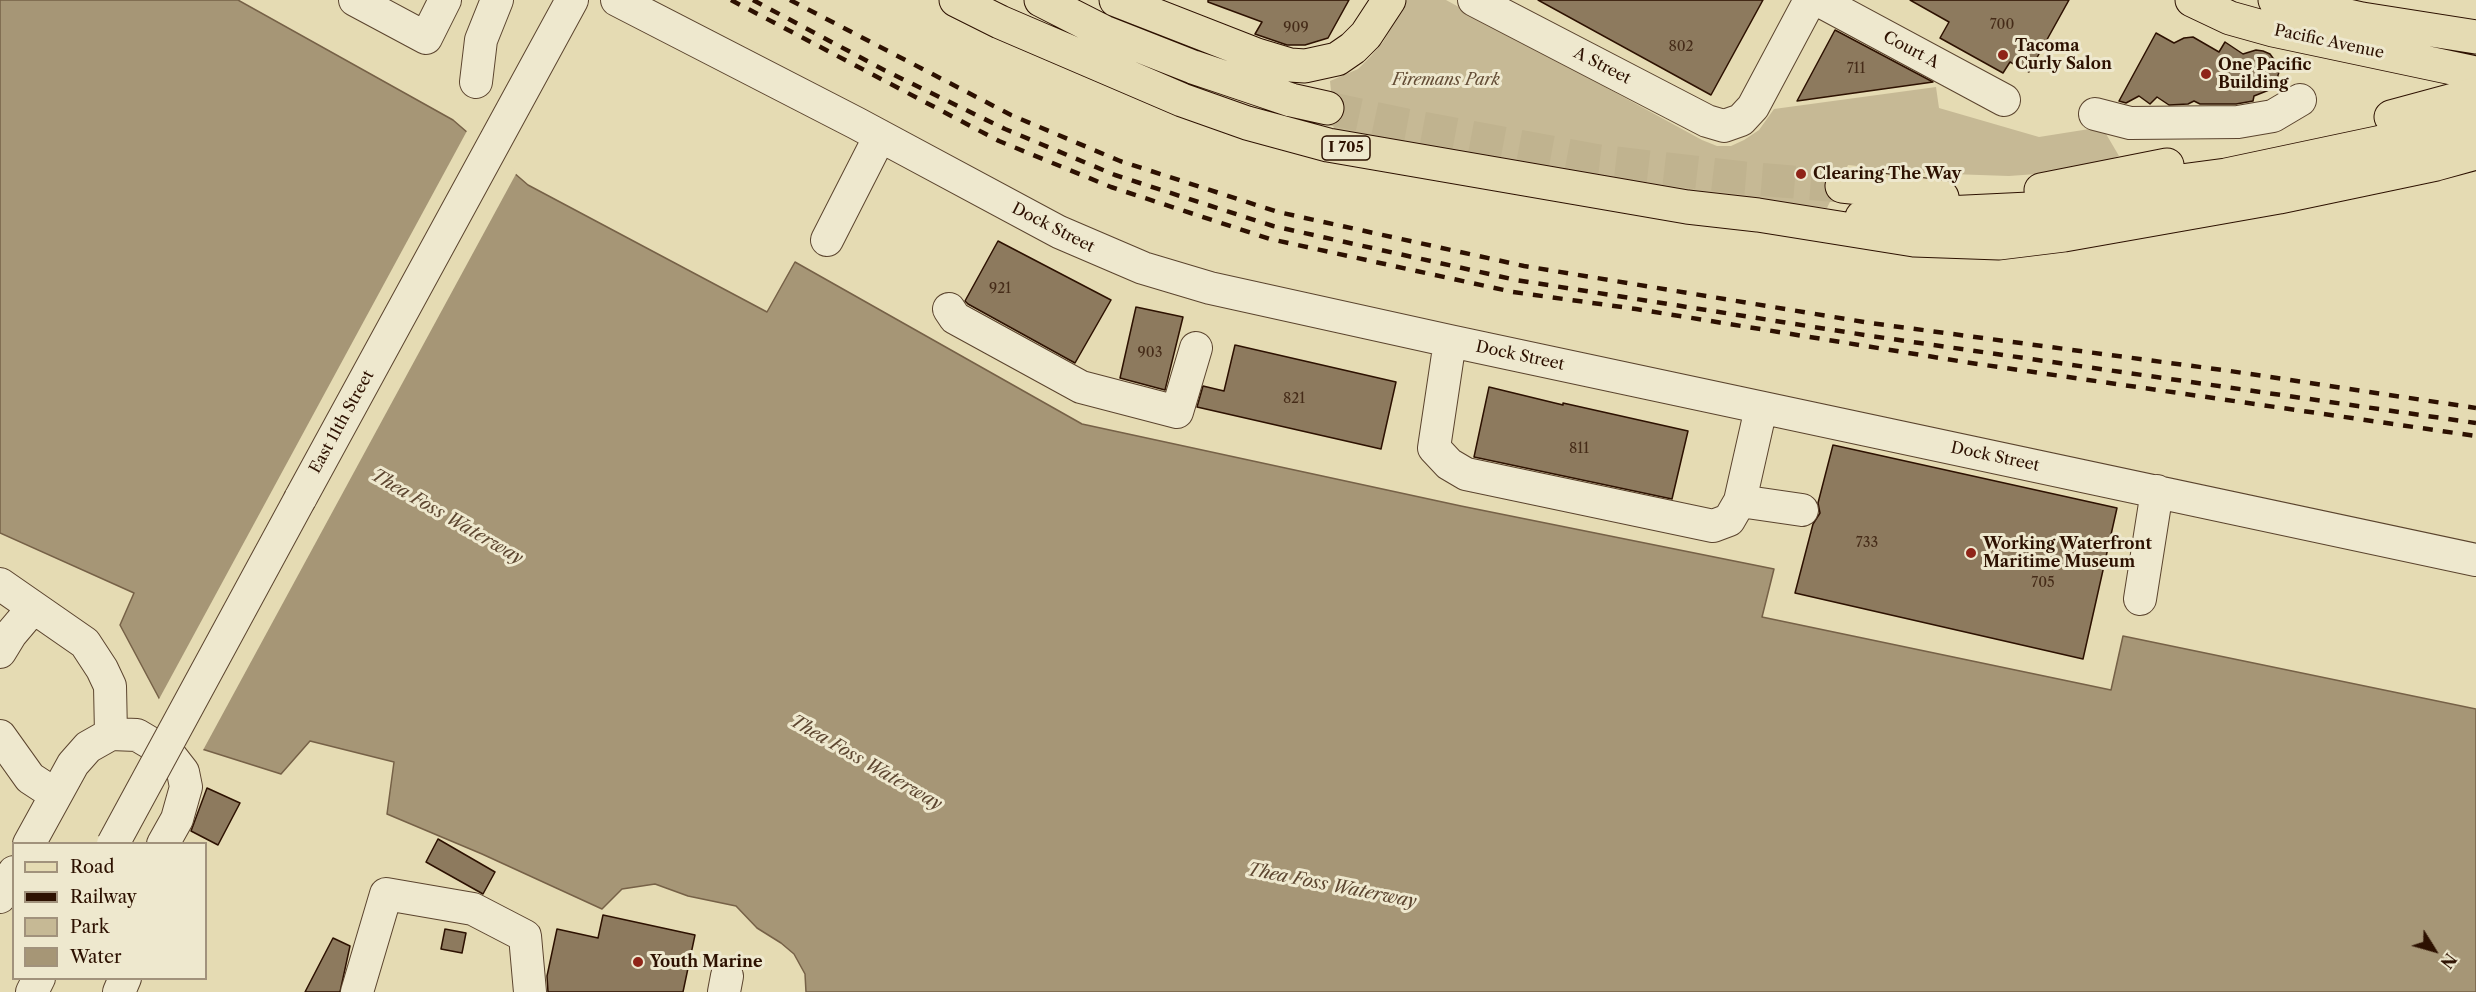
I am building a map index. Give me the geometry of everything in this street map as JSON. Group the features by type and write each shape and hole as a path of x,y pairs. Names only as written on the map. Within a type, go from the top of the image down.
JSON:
{"main road":[{"name":"I 705","path":"956,0 1000,22 1182,100 1247,123 1319,142 1403,159 1687,207 1758,215"},
{"path":"1041,0 1104,32 1193,67 1283,97 1327,108"},
{"path":"1116,0 1257,55 1290,65 1305,66 1337,59 1353,48 1366,35 1389,0"},
{"name":"Pacific Avenue","path":"2192,0 2230,18 2474,80"},
{"name":"Pacific Avenue","path":"2275,0 2362,19 2476,37"},
{"path":"2007,196 2116,176 2405,114 2474,80"},
{"path":"1842,186 1950,198 2097,192 2194,180 2476,122"},
{"path":"1758,215 1886,217 2050,208 2154,198 2476,137"},
{"path":"1758,215 1869,234 1949,243 2030,240 2279,197 2436,164 2476,153"}],"street":[{"path":"355,0 426,38 445,0"},
{"name":"East 11th Street","path":"113,842 572,0"},
{"name":"Dock Street","path":"617,0 880,136 1059,232 1143,268 1210,288 1450,341 2476,560"},
{"name":"A Street","path":"1474,0 1707,121 1724,126 1741,120 1753,107 1810,0"},
{"name":"Court A","path":"1818,0 2004,100"},
{"path":"476,82 481,40 490,3"},
{"path":"2095,114 2130,123 2238,122 2273,116 2300,100"},
{"path":"827,240 880,136"},
{"path":"949,309 955,318 1081,387 1177,412 1196,348"},
{"path":"1450,341 1434,448 1449,464 1466,474 1713,526 1730,520 1740,501 1761,408"},
{"path":"2140,599 2157,491"},
{"path":"1740,501 1802,510"},
{"path":"0,584 85,643 110,686 111,734"},
{"path":"0,652 11,634 33,608"},
{"path":"30,842 73,764 88,747 111,734 137,735 169,754 183,772 186,787 177,819 165,842"},
{"path":"3,747 30,778 56,795"},
{"path":"0,897 12,876"},
{"path":"357,992 386,894 473,909 525,936 530,992"}],"green space":[{"name":"Firemans Park","path":"1407,0 1446,0 1702,140 1717,146 1731,146 1744,140 1759,130 1774,109 1936,87 1939,108 2039,137 2102,127 2119,156 2078,171 2009,176 1922,173 1848,165 1827,208 1733,198 1334,130 1329,102 1332,101 1330,81 1358,69 1371,56 1383,42"}],"water":[{"name":"Thea Foss Waterway","path":"0,0 238,0 453,120 528,185 767,312 795,262 1082,424 1461,506 1774,569 1762,617 2111,690 2123,636 2476,709 2476,992 806,992 805,974 794,954 757,928 736,906 688,896 655,884 622,889 602,909 482,854 387,814 394,762 310,741 281,774 183,743 120,625 134,593 0,533"}],"pier":[{"path":"468,129 517,172 202,752 182,746 158,701"}],"building":[{"path":"1208,0 1349,0 1328,38 1305,45 1287,45 1255,34 1262,22 1208,2"},
{"path":"1538,0 1763,0 1711,95"},
{"path":"1910,0 2069,0 2029,72 2010,62 2003,73 1940,38 1949,22"},
{"path":"1835,30 1933,82 1797,101"},
{"name":"One Pacific Building","path":"2156,33 2174,43 2193,37 2219,52 2225,42 2243,54 2256,50 2263,51 2270,54 2278,65 2279,72 2276,82 2269,90 2254,96 2253,101 2236,104 2200,104 2194,101 2188,104 2169,105 2157,97 2150,104 2139,96 2126,103 2119,101"},
{"path":"998,241 1111,300 1075,363 965,301"},
{"path":"1136,307 1183,317 1165,390 1120,378"},
{"path":"1235,345 1396,382 1381,449 1197,407 1203,386 1224,391"},
{"path":"1489,387 1688,431 1672,499 1474,457"},
{"path":"1833,445 2117,508 2083,659 1795,593 1813,524 1820,513 1818,503"},
{"path":"207,788 240,803 218,845 191,831"},
{"path":"438,839 495,872 483,894 426,862"},
{"path":"603,915 695,935 683,992 548,992 547,976 557,929 598,938"},
{"path":"445,929 466,933 462,953 441,949"},
{"path":"333,938 350,946 340,992 305,992"}],"tunnel":[{"path":"1327,108 1599,161 1744,178 1842,186"}],"railway":[{"path":"731,0 999,141 1111,187 1270,239 1513,292 1636,309 1971,363 2476,436"},
{"path":"753,0 884,70 1005,129 1115,175 1273,226 1516,280 1871,336 2476,423"},
{"path":"790,0 1011,115 1120,161 1278,212 1524,266 1870,323 2230,371 2476,408"}],"place":[{"name":"Tacoma Curly Salon","path":"2003,55"},
{"name":"One Pacific Building","path":"2206,74"},
{"name":"Clearing The Way","path":"1801,174"},
{"name":"Working Waterfront Maritime Museum","path":"1971,553"},
{"name":"Youth Marine","path":"638,962"}]}
